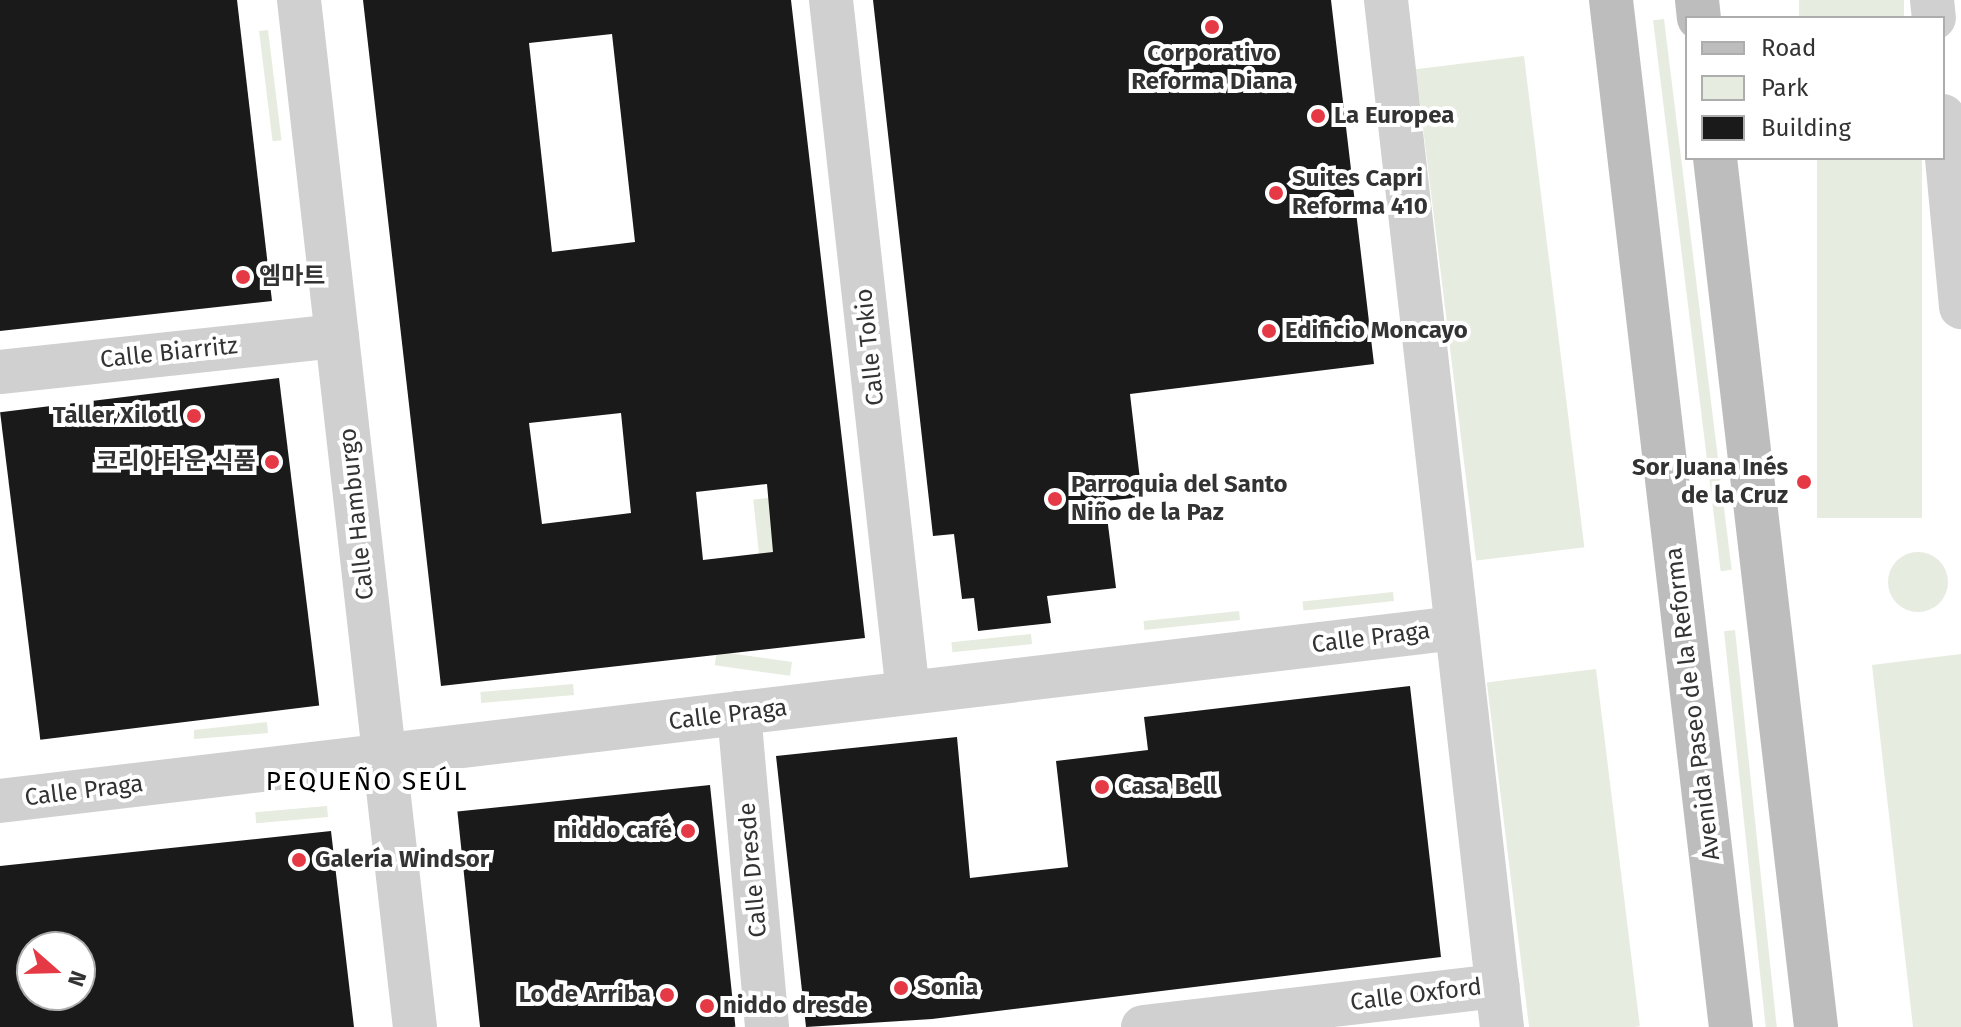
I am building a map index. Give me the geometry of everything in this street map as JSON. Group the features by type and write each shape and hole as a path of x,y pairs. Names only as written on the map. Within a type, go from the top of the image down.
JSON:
{"main road":[{"name":"Avenida Paseo de la Reforma","path":"1611,0 1731,1027"},
{"path":"1715,160 1816,1027"}],"street":[{"name":"Calle Hamburgo","path":"299,0 415,1027"},
{"name":"Calle Tokio","path":"831,0 908,693"},
{"path":"1386,0 1500,1006"},
{"path":"1945,137 1961,307"},
{"name":"Calle Biarritz","path":"0,372 337,336"},
{"name":"Calle Praga","path":"0,801 1455,628"},
{"name":"Calle Dresde","path":"739,713 767,1027"},
{"name":"Calle Oxford","path":"1143,1027 1500,1006"}],"green space":[{"path":"1799,0 1904,0 1904,16 1799,16"},
{"path":"1664,19 1732,570 1721,571 1653,20"},
{"path":"268,30 282,140 273,141 259,31"},
{"path":"1524,56 1584,547 1476,561 1416,69"},
{"path":"1817,160 1922,160 1922,518 1817,518"},
{"path":"806,494 813,559 760,564 753,500"},
{"path":"1918,552 1930,554 1939,561 1946,570 1946,594 1939,603 1930,610 1918,612 1906,610 1897,603 1890,594 1888,582 1890,570 1897,561 1906,554"},
{"path":"1393,592 1394,601 1303,610 1302,602"},
{"path":"1239,611 1240,620 1144,630 1144,621"},
{"path":"1735,630 1777,1027 1766,1027 1724,631"},
{"path":"1031,634 1032,644 952,652 951,642"},
{"path":"717,651 792,662 790,676 715,665"},
{"path":"1961,654 1961,1027 1913,1027 1872,665"},
{"path":"1596,669 1640,1026 1529,1027 1487,682"},
{"path":"573,684 574,695 481,703 480,692"},
{"path":"267,722 268,733 194,739 194,730"},
{"path":"327,806 328,817 256,823 255,812"}],"building":[{"path":"0,0 237,0 272,301 0,331"},
{"path":"363,0 791,0 865,638 441,686","holes":["612,34 635,242 552,252 529,43","621,413 631,513 542,524 529,423","767,484 773,552 703,560 696,492"]},
{"path":"873,0 1331,0 1374,364 1130,394 1142,497 1105,501 1116,588 1047,596 1051,623 978,631 974,598 962,599 954,534 933,536"},
{"path":"279,378 319,706 40,740 0,412"},
{"path":"1410,686 1441,957 932,1019 806,1027 776,756 957,737 970,878 1068,867 1056,761 1148,750 1144,717"},
{"path":"710,785 735,1027 480,1027 457,812"},
{"path":"331,831 354,1027 0,1027 0,866"}],"place":[{"name":"Corporativo Reforma Diana","path":"1212,27"},
{"name":"La Europea","path":"1318,116"},
{"name":"Suites Capri Reforma 410","path":"1276,193"},
{"name":"엠마트","path":"243,277"},
{"name":"Edificio Moncayo","path":"1269,331"},
{"name":"Taller Xilotl","path":"194,416"},
{"name":"코리아타운 식품","path":"272,462"},
{"name":"Sor Juana Inés de la Cruz","path":"1804,482"},
{"name":"Parroquia del Santo Niño de la Paz","path":"1055,499"},
{"name":"Casa Bell","path":"1102,787"},
{"name":"niddo café","path":"688,831"},
{"name":"Galería Windsor","path":"299,860"},
{"name":"Sonia","path":"901,988"},
{"name":"Lo de Arriba","path":"667,995"},
{"name":"niddo dresde","path":"707,1006"}],"district":[{"name":"PEQUEÑO SEÚL","path":"367,782"}]}
